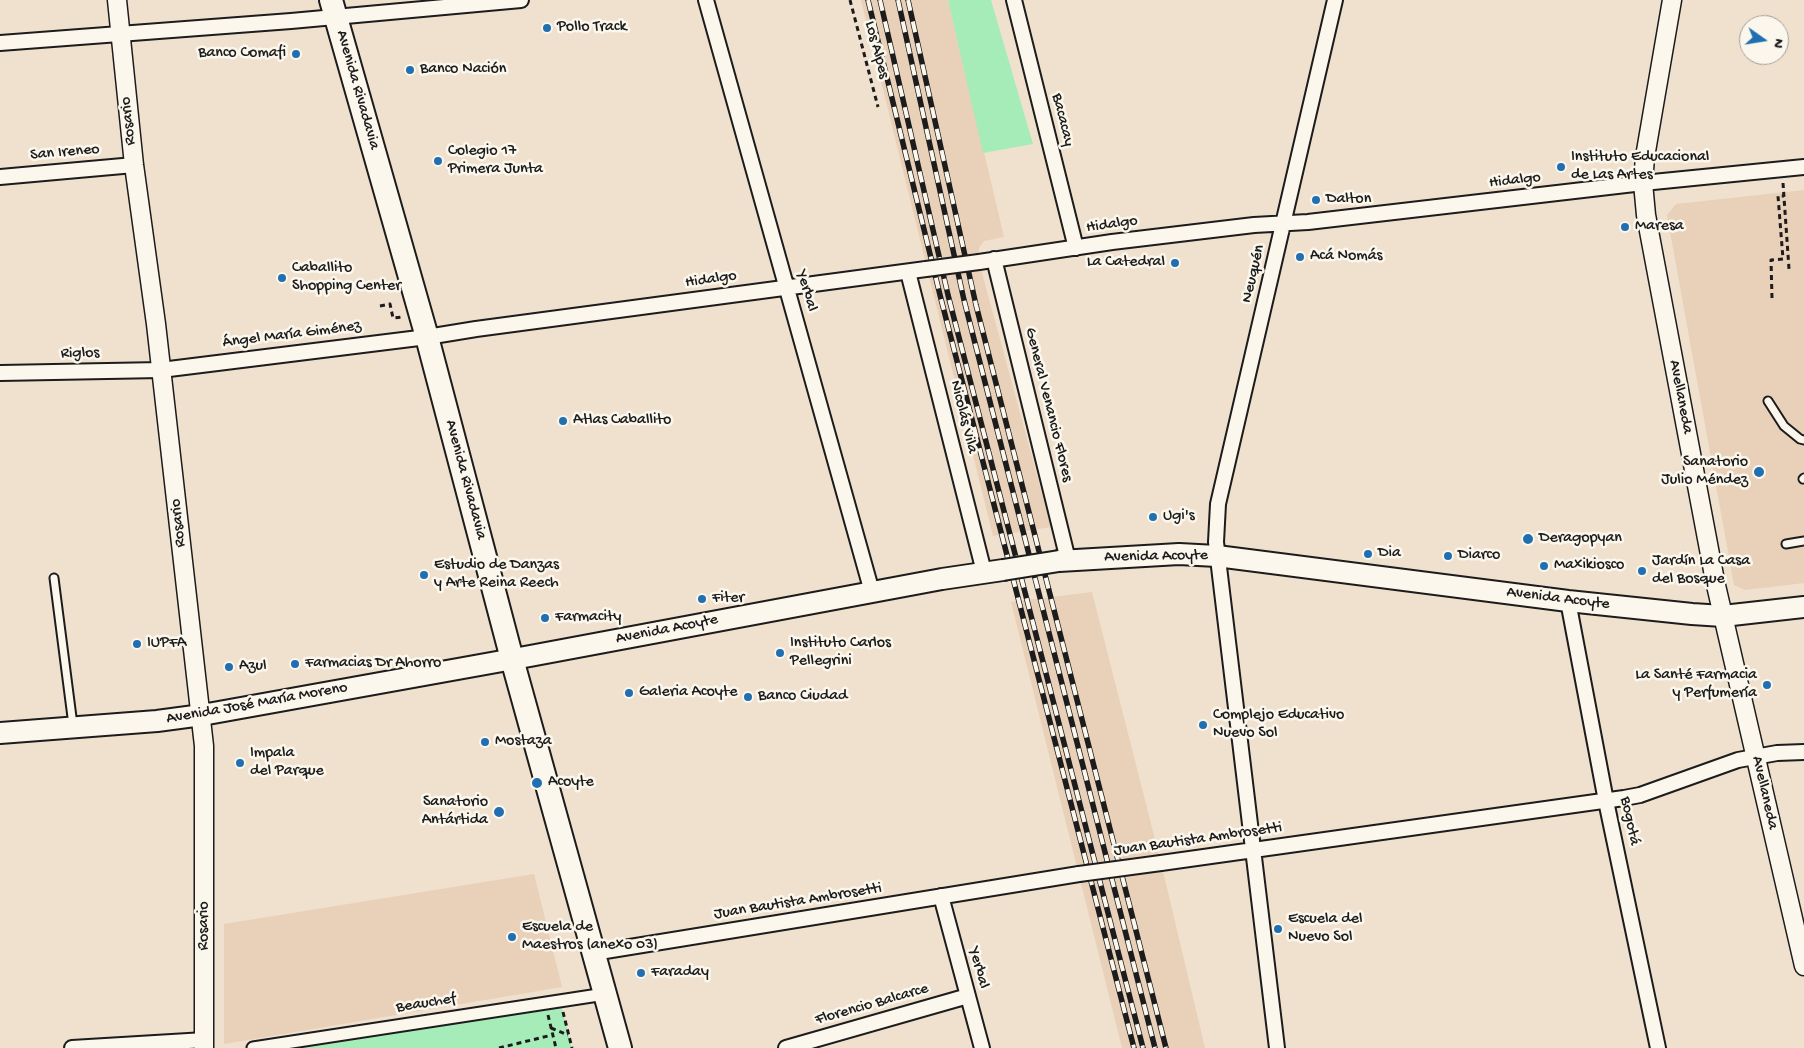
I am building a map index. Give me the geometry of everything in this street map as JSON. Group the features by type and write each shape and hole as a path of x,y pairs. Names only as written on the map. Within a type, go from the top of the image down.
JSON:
{"main road":[{"name":"Avenida Rivadavia","path":"334,8 427,337 512,659 620,1048"},
{"name":"Avenida Acoyte","path":"512,659 994,571 1064,560 1179,554 1218,556 1651,611 1723,616 1804,607"},
{"name":"Avenida José María Moreno","path":"0,733 157,721 202,715 512,659"}],"street":[{"name":"Rosario","path":"117,0 134,165 156,324 202,715 205,783 205,1044"},
{"path":"0,43 119,34 334,8 521,0"},
{"name":"Yerbal","path":"706,0 872,592"},
{"name":"Bacacay","path":"1014,0 1076,248"},
{"name":"Neuquén","path":"1277,1048 1216,542 1218,504 1335,0"},
{"name":"Avellaneda","path":"1672,0 1645,157 1643,183 1646,215 1713,571 1804,966"},
{"name":"San Ireneo","path":"0,177 134,165"},
{"name":"Hidalgo","path":"427,337 1254,225 1284,224 1643,183 1804,167"},
{"name":"General Venancio Flores","path":"994,260 1064,560"},
{"name":"Nicolás Vila","path":"908,272 994,571"},
{"name":"Ángel María Giménez","path":"161,370 427,337"},
{"name":"Riglos","path":"0,373 161,370"},
{"name":"Bogotá","path":"1568,601 1606,801 1658,1048"},
{"name":"Juan Bautista Ambrosetti","path":"593,953 1078,874 1606,801 1640,795 1756,755 1804,752"},
{"name":"Yerbal","path":"941,896 982,1048"},
{"name":"Beauchef","path":"252,1048 605,994"},
{"name":"Florencio Balcarce","path":"786,1048 968,996"},
{"path":"72,1048 205,1044"}],"lane":[{"path":"1768,401 1784,426 1804,440"},
{"path":"1786,544 1804,541"},
{"path":"54,578 73,727"}],"path":[{"name":"Los Alpes","path":"850,0 878,107"},
{"path":"1782,169 1789,269"},
{"path":"1772,298 1771,260 1782,259 1778,196 1784,196"},
{"path":"560,1001 572,1048"},
{"path":"545,1003 556,1048"},
{"path":"551,1028 568,1035"},
{"path":"499,1048 552,1035"}],"shaded area":[{"path":"861,0 948,0 1004,237 984,241 979,248 979,262 1051,527 993,536"},
{"name":"Sanatorio Julio Méndez","path":"1804,190 1804,583 1745,590 1734,585 1667,215 1676,204"},
{"path":"1092,592 1161,863 1205,1048 1122,1048 1011,602"},
{"path":"534,874 562,987 224,1044 224,924"}],"green space":[{"path":"948,0 991,0 1033,144 983,153"},
{"path":"560,1001 572,1048 253,1048"}],"railway":[{"path":"868,0 941,299 1134,1048"},
{"path":"880,0 948,295 1143,1048"},
{"path":"898,0 964,300 1155,1048"},
{"path":"908,0 976,305 1166,1048"}],"place":[{"name":"Pollo Track","path":"547,28"},
{"name":"Banco Comafi","path":"296,54"},
{"name":"Banco Nación","path":"410,70"},
{"name":"Colegio 17 Primera Junta","path":"438,161"},
{"name":"Instituto Educacional de Las Artes","path":"1561,167"},
{"name":"Dalton","path":"1316,200"},
{"name":"Maresa","path":"1625,227"},
{"name":"Acá Nomás","path":"1300,257"},
{"name":"La Catedral","path":"1175,263"},
{"name":"Caballito Shopping Center","path":"282,278"},
{"name":"Atlas Caballito","path":"563,421"},
{"name":"Sanatorio Julio Méndez","path":"1759,472"},
{"name":"Ugi's","path":"1153,517"},
{"name":"Deragopyan","path":"1528,539"},
{"name":"Dia","path":"1368,554"},
{"name":"Diarco","path":"1448,556"},
{"name":"Maxikiosco","path":"1544,566"},
{"name":"Jardín La Casa del Bosque","path":"1642,571"},
{"name":"Estudio de Danzas y Arte Reina Reech","path":"424,575"},
{"name":"Fiter","path":"702,599"},
{"name":"Farmacity","path":"545,618"},
{"name":"IUPFA","path":"137,644"},
{"name":"Instituto Carlos Pellegrini","path":"780,653"},
{"name":"Farmacias Dr Ahorro","path":"295,664"},
{"name":"Azul","path":"229,667"},
{"name":"La Santé Farmacia y Perfumería","path":"1767,685"},
{"name":"Galeria Acoyte","path":"629,693"},
{"name":"Banco Ciudad","path":"748,697"},
{"name":"Complejo Educativo Nuevo Sol","path":"1203,725"},
{"name":"Mostaza","path":"485,742"},
{"name":"Impala del Parque","path":"240,763"},
{"name":"Acoyte","path":"537,783"},
{"name":"Sanatorio Antártida","path":"499,812"},
{"name":"Escuela del Nuevo Sol","path":"1278,929"},
{"name":"Escuela de Maestros (anexo 03)","path":"512,937"},
{"name":"Faraday","path":"641,973"}]}
